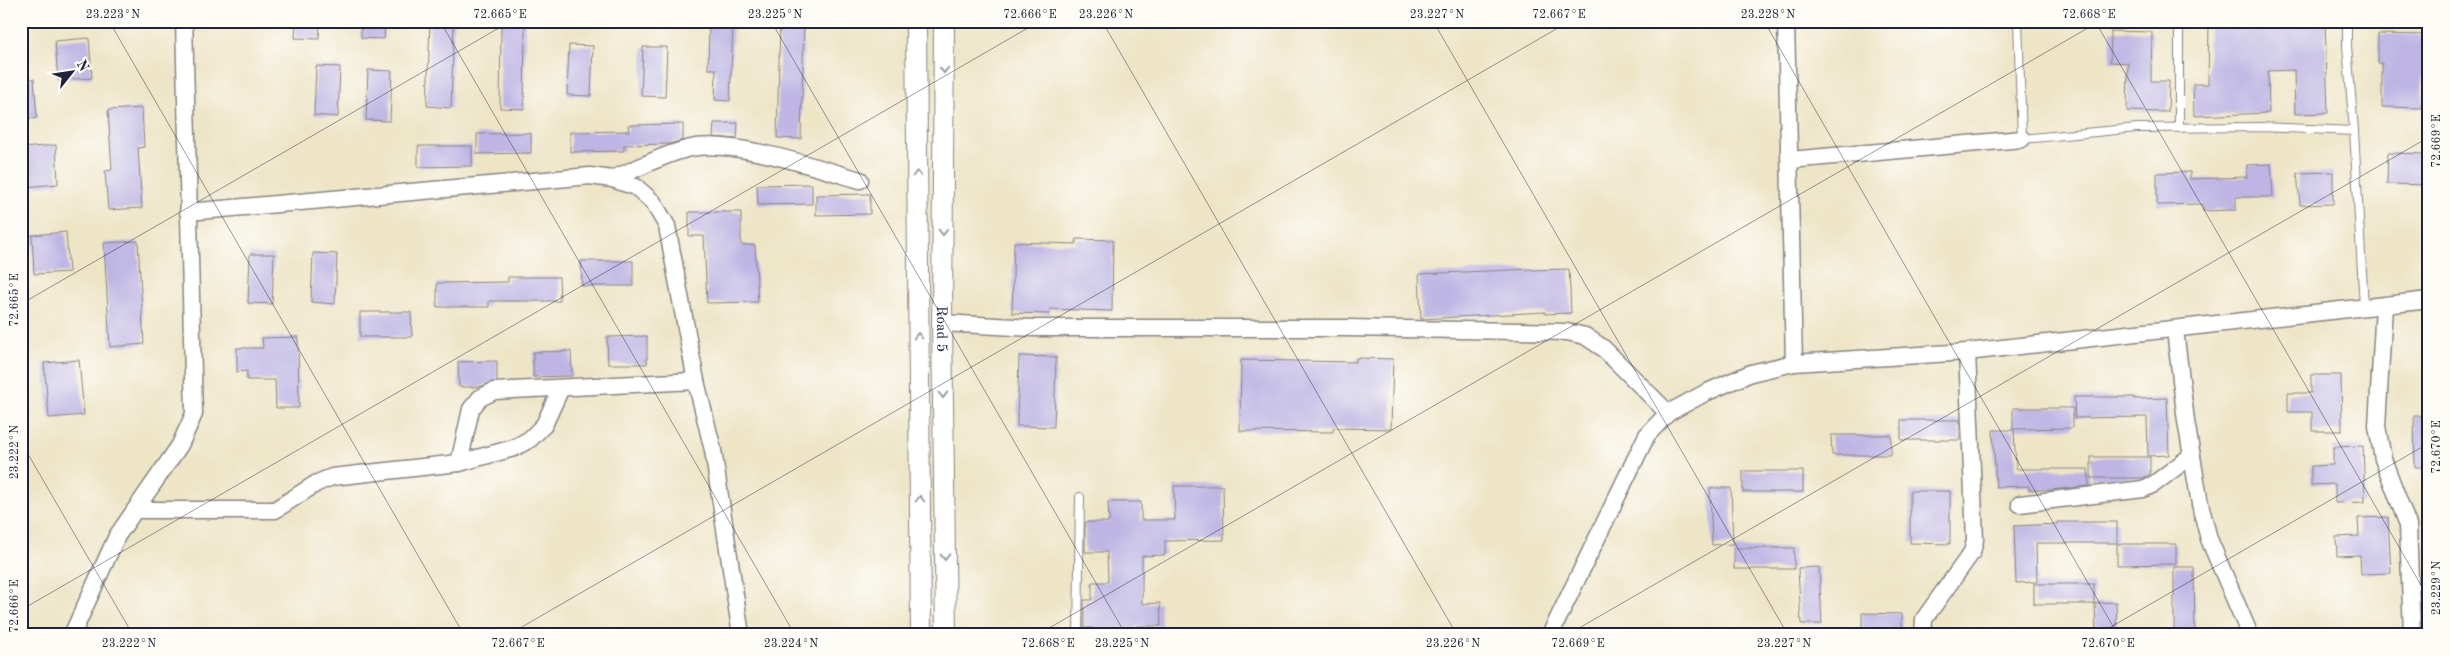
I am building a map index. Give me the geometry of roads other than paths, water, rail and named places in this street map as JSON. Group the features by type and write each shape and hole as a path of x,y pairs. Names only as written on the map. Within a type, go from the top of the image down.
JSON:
{"street":[{"path":"72,635 118,536 180,445 194,414 184,21"},
{"name":"Road 5","path":"916,21 921,635"},
{"name":"Road 5","path":"944,21 942,323 946,635"},
{"path":"1786,21 1794,363"},
{"path":"1790,160 2022,139"},
{"path":"612,179 690,148 721,146 775,157 860,180"},
{"path":"188,212 590,176 612,179 636,187 654,202 667,226 696,381 713,450 741,635"},
{"path":"1550,635 1648,434 1668,413 1705,393 1751,373 1794,363 1967,352 2429,300"},
{"path":"2384,306 2377,426 2383,459 2408,525 2412,635"},
{"path":"942,323 1033,328 1347,328 1567,332 1586,336 1603,348 1668,413"},
{"path":"2175,330 2192,455 2209,539 2250,635"},
{"path":"1923,635 1924,619 1972,552 1975,540 1967,352"},
{"path":"459,463 470,409 480,398 494,391 696,381"},
{"path":"135,510 275,510 317,483 332,477 459,463 514,448 530,439 544,425 561,388"},
{"path":"2020,504 2144,489 2154,484 2192,455"}],"lane":[{"path":"2018,21 2022,139 2137,128 2262,128 2354,131"},
{"path":"2178,128 2179,21"},
{"path":"2347,21 2364,307"},
{"path":"1078,635 1080,497"}]}
